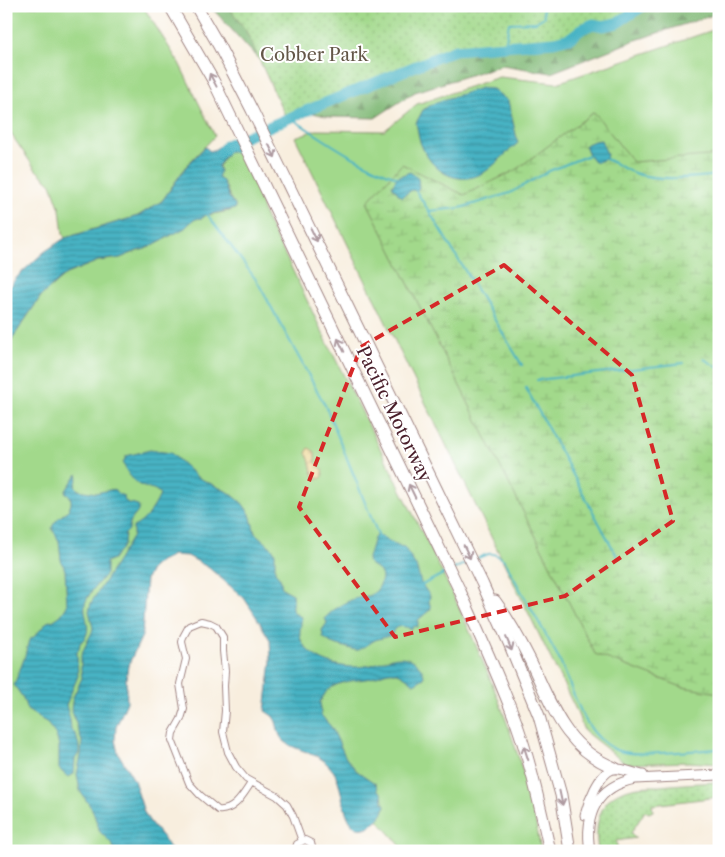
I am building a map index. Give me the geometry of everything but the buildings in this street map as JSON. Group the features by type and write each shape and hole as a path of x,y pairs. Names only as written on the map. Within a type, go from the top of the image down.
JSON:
{"highway":[{"name":"Pacific Motorway","path":"170,6 214,82 492,660 516,722 539,800 550,851"},
{"name":"Pacific Motorway","path":"196,6 252,110 482,583 539,716 561,795 570,851"},
{"path":"202,6 206,22"},
{"path":"482,583 510,623 530,660 555,715 566,731 591,756 615,768"}],"main road":[{"path":"585,851 583,828 585,817 596,787 607,773 615,768 658,778"},
{"path":"590,851 588,831 593,810 600,798 610,789 624,782 719,775"}],"street":[{"path":"251,783 243,796 235,804 226,809 218,810 196,792 189,783 180,756 172,742 173,732 181,720 184,709 180,684 186,660 182,639 187,629 198,622 204,621 214,624 219,628 222,635 226,672 224,686 224,741 236,767 251,783 274,794 284,802 293,816 302,841"},
{"path":"296,851 297,844 302,841 311,843 313,851"}],"highlighted area":[{"path":"504,265 632,375 673,521 565,596 395,637 299,507 361,347"}],"green space":[{"path":"6,6 143,6 179,63 215,136 188,164 162,201 138,216 65,238 60,209 51,184 36,170 6,127"},
{"name":"Cobber Park","path":"210,6 261,6 269,21 606,6 719,6 719,15 713,15 633,41 551,73 502,65 415,92 375,118 330,117 287,107 283,86"},
{"name":"Cobber Park","path":"228,6 423,6 426,9 434,6 643,6 617,23 603,26 593,24 570,38 554,42 455,50 287,120 246,31"},
{"path":"719,28 719,764 688,762 626,764 584,731 577,712 295,137 316,130 384,131 417,104 499,77 557,83"},
{"path":"594,112 633,162 719,155 719,693 682,687 595,654 367,202 402,164 464,195 514,171"},
{"path":"229,151 240,154 261,199 268,224 473,638 514,742 534,814 541,851 405,851 374,815 231,549 154,547 99,763 143,851 6,851 6,348 41,296 66,274 98,261 120,258 145,249 187,226 193,220 206,215 230,211 234,204 226,186 218,178 220,163"},
{"path":"719,782 719,797 652,805 653,811 649,813 645,811 631,833 636,838 616,841 618,851 598,851 597,831 601,812 611,798 619,793 641,787"}],"sand":[{"path":"309,448 315,452 315,462 322,469 322,478 316,479 312,472 306,453"}],"water":[{"path":"481,88 493,89 508,101 518,143 480,175 470,178 452,176 435,166 429,158 420,143 416,123 423,110 436,102"},
{"path":"232,139 240,154 229,151 227,153 218,166 220,171 218,178 223,181 230,199 235,205 235,209 199,218 185,228 145,249 120,258 98,261 66,274 41,296 6,348 6,290 19,275 44,252 65,238 138,216 162,201 188,164 205,147 210,151 216,149 225,141"},
{"path":"601,140 607,154 606,159 595,163 585,145"},
{"path":"410,172 418,178 419,188 401,197 392,186 397,177"},
{"path":"150,450 171,453 197,477 230,493 242,503 250,514 255,533 275,553 275,572 280,578 282,588 293,594 292,609 301,617 301,640 312,654 329,663 348,667 370,665 391,658 404,657 412,660 422,670 424,678 414,684 402,675 391,672 335,685 329,689 320,702 321,715 332,728 346,758 357,771 376,784 382,794 385,805 384,810 376,821 366,828 358,828 352,824 344,806 337,778 331,768 313,754 285,742 280,736 274,718 265,711 271,661 270,640 244,598 209,568 188,556 173,555 156,564 146,579 142,636 128,666 126,679 127,702 116,727 115,740 118,753 134,780 144,812 172,851 115,851 112,844 100,832 92,809 80,791 77,774 82,742 71,708 73,697 82,678 81,655 93,628 89,611 91,603 133,536 133,527 149,514 160,494 156,490 141,486 135,482 123,463 126,456"},
{"path":"77,474 78,477 75,485 78,490 96,493 114,489 118,494 124,496 123,499 128,503 139,507 130,522 129,530 125,534 122,548 113,559 106,562 106,574 97,584 85,604 88,629 77,652 78,676 66,705 71,729 76,735 79,746 79,753 75,759 74,774 68,777 59,769 59,746 56,735 46,722 27,710 23,698 14,685 29,640 47,622 61,615 67,606 65,570 61,560 59,541 52,528 57,519 70,506 70,496 65,492"},
{"path":"377,535 404,547 416,566 421,583 430,596 431,609 418,620 417,627 414,626 411,629 405,627 396,628 392,635 375,640 359,650 331,643 323,637 322,630 327,623 325,618 344,603 374,593 380,585 381,574 367,561 374,538"}],"waterway":[{"path":"222,151 227,145 296,115 455,50 554,42 570,38 593,24 603,26 617,23 643,6"},
{"path":"505,46 509,23 536,22 544,17 543,10"},
{"path":"291,118 356,159 397,177"},
{"path":"416,191 429,211 460,208 510,193 549,171 589,155"},
{"path":"606,159 643,176 688,178 719,175"},
{"path":"429,211 522,365"},
{"path":"207,214 257,281 326,407 379,537"},
{"path":"704,359 719,368"},
{"path":"537,380 684,363"},
{"path":"526,388 617,556"},
{"path":"474,560 494,554 505,561 557,655 586,721 604,742 616,750 636,753 719,749"},
{"path":"454,569 467,563"},
{"path":"420,586 447,572"}]}
